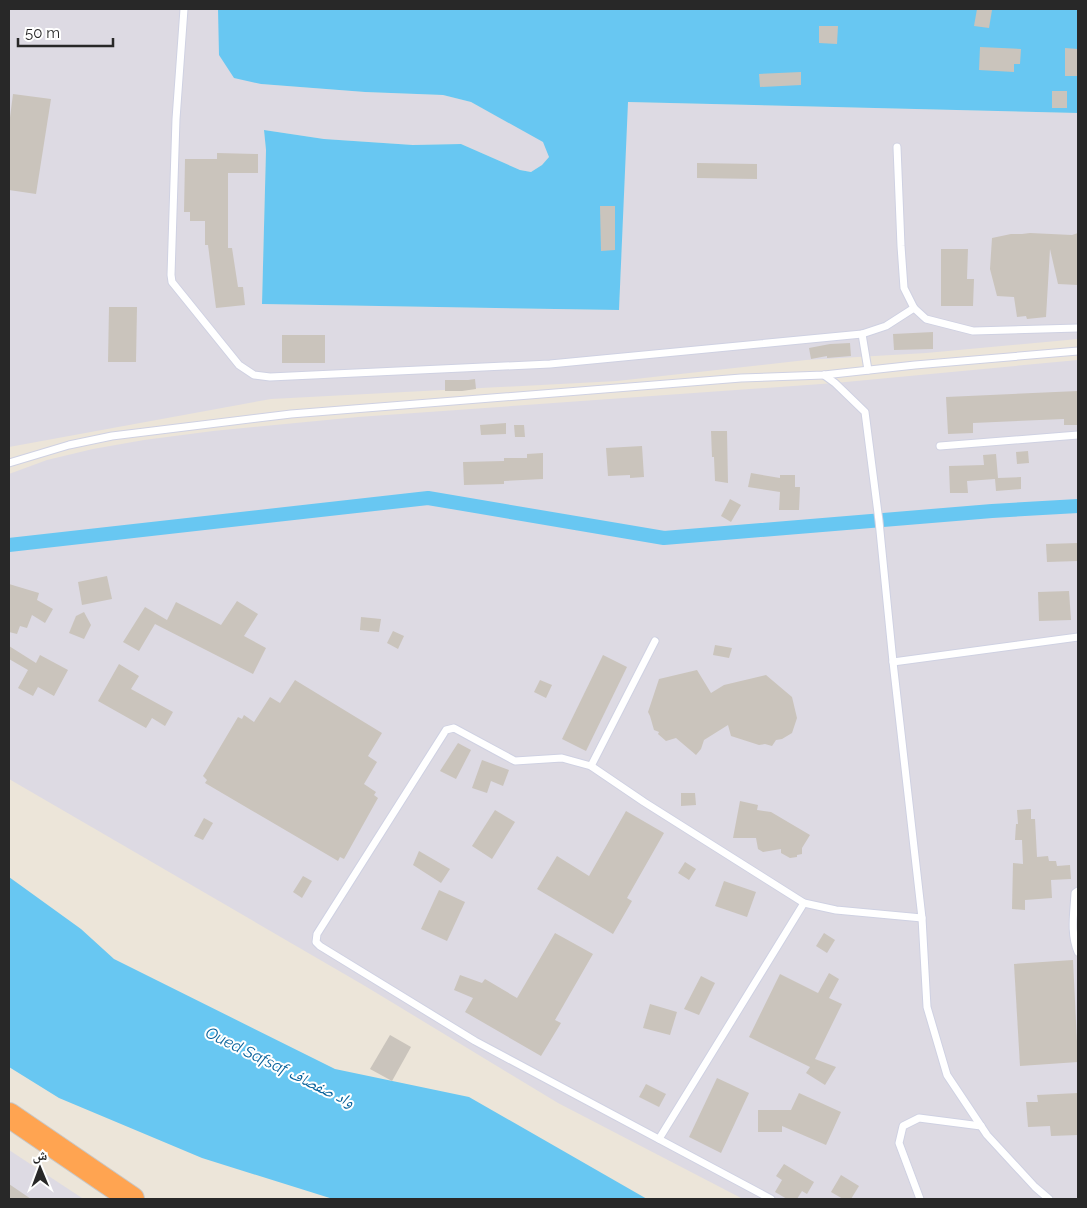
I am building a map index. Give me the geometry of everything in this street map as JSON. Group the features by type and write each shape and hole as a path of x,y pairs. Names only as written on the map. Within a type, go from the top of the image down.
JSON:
{"highway":[{"path":"9,1115 132,1199"},
{"path":"9,1134 104,1199"}],"lane":[{"path":"184,9 176,119 172,282 239,365 254,375 270,377 550,364 862,334 886,326 914,308"},
{"path":"897,147 904,288 914,308 926,319 973,331 1078,328"},
{"path":"862,334 868,370"},
{"path":"9,463 69,445 112,436 291,414 741,378 824,375 1078,350"},
{"path":"824,375 865,412 922,918 927,1007 947,1075 993,1142 1035,1187 1050,1199"},
{"path":"940,446 1078,435"},
{"path":"893,662 1078,637"},
{"path":"591,766 655,641"},
{"path":"771,1199 475,1041 320,946 316,942 317,934 446,730 454,728 515,761 562,758 591,766 644,802 804,903 836,910 922,918"},
{"path":"1078,891 1075,893 1073,924 1075,945 1078,952"},
{"path":"659,1140 804,903"},
{"path":"920,1199 899,1143 902,1126 919,1118 981,1126"}],"shaded area":[{"path":"9,9 218,9 219,19 261,84 365,92 443,95 471,102 544,142 549,157 542,165 531,172 520,170 461,144 413,145 324,139 264,130 266,150 262,304 619,310 627,102 1078,113 1078,339 926,353 806,360 617,381 271,399 9,447"},
{"path":"1078,360 1078,1199 743,1199 558,1103 365,986 9,779 9,474 47,460 93,449 213,431 358,417 835,383"},
{"path":"9,1150 82,1198 83,1199 9,1199"}],"water":[{"path":"218,9 1078,9 1078,113 628,102 619,310 262,304 266,150 264,130 324,139 413,145 461,144 520,170 531,172 542,165 549,157 543,142 471,102 443,95 365,92 261,84 234,78 219,55"},
{"name":"Oued Safsaf واد صفصاف","path":"9,877 81,929 114,959 335,1069 469,1097 647,1199 333,1199 202,1158 59,1098 9,1067"}],"building":[{"path":"977,9 992,10 989,28 974,26"},
{"path":"819,26 838,26 837,44 819,43"},
{"path":"980,47 1021,49 1020,64 1014,64 1014,72 979,70"},
{"path":"1065,48 1078,49 1078,76 1065,76"},
{"path":"801,72 801,85 760,87 759,74"},
{"path":"1052,91 1067,91 1067,108 1052,108"},
{"path":"13,94 51,99 36,194 9,190 9,125"},
{"path":"217,153 258,154 258,173 228,173 228,248 232,248 238,287 243,287 245,305 216,308 208,245 205,245 205,221 190,221 190,212 184,212 185,159 217,159"},
{"path":"697,163 757,164 757,179 697,178"},
{"path":"600,206 615,206 615,250 601,251"},
{"path":"1030,233 1072,235 1078,233 1078,285 1058,284 1050,249 1046,317 1027,319 1026,316 1017,317 1014,297 997,296 990,269 992,238"},
{"path":"941,249 968,249 967,279 974,279 973,306 941,306"},
{"path":"109,307 137,307 136,362 108,362"},
{"path":"933,332 933,349 894,350 893,334"},
{"path":"282,335 325,335 325,363 282,363"},
{"path":"850,343 851,356 827,358 827,356 811,359 809,348"},
{"path":"475,379 476,389 445,391 445,380"},
{"path":"1078,391 1078,425 1064,425 1064,419 973,423 973,433 948,434 946,397"},
{"path":"506,423 506,434 481,435 480,425"},
{"path":"514,425 524,425 525,437 515,437"},
{"path":"711,431 727,431 728,483 715,481"},
{"path":"642,446 644,477 630,478 630,475 608,476 606,448"},
{"path":"1028,451 1029,463 1017,464 1016,452"},
{"path":"543,453 543,479 504,481 504,484 464,485 463,462 504,461 504,458 527,458 527,454"},
{"path":"996,454 998,478 1021,477 1021,489 996,491 995,479 967,481 968,493 950,493 949,466 984,465 983,455"},
{"path":"751,473 780,478 780,475 795,475 795,487 800,487 799,510 779,510 780,492 748,487"},
{"path":"730,499 741,505 731,522 721,516"},
{"path":"1078,543 1078,561 1047,562 1046,544"},
{"path":"107,576 112,599 82,605 78,582"},
{"path":"9,584 39,593 37,600 53,609 45,623 32,615 27,628 20,626 17,634 9,632"},
{"path":"1069,591 1071,620 1039,621 1038,592"},
{"path":"237,601 258,614 244,636 266,648 253,674 155,624 139,651 123,642 145,607 167,620 176,602 221,625"},
{"path":"84,612 91,625 84,639 69,633 76,616"},
{"path":"361,617 381,619 379,632 360,630"},
{"path":"393,631 404,636 398,649 387,643"},
{"path":"715,645 732,648 729,658 713,655"},
{"path":"9,646 36,663 40,655 68,670 54,696 38,687 33,696 18,688 28,670 9,659"},
{"path":"603,655 627,667 586,751 562,739"},
{"path":"119,664 139,676 131,689 173,712 165,726 152,718 146,728 98,701"},
{"path":"697,670 711,693 724,685 766,675 792,697 797,718 792,733 776,740 772,746 759,745 731,736 728,725 704,740 701,749 696,755 676,738 666,741 658,734 659,732 654,730 648,712 659,679"},
{"path":"295,680 382,733 368,756 377,762 364,784 376,792 374,795 378,798 344,859 340,857 338,861 205,783 207,780 203,776 238,717 242,719 244,715 254,722 270,697 280,703"},
{"path":"540,680 552,685 546,698 534,692"},
{"path":"458,743 471,750 456,779 440,771"},
{"path":"482,760 509,770 503,786 491,781 487,793 472,788"},
{"path":"681,793 695,793 696,805 681,806"},
{"path":"740,801 758,805 757,810 771,812 810,835 802,848 802,854 790,858 781,853 781,849 763,852 758,849 756,838 733,838"},
{"path":"1031,809 1031,819 1035,819 1037,857 1048,856 1049,861 1056,861 1057,866 1070,865 1071,879 1051,880 1052,898 1025,900 1025,910 1012,909 1013,863 1023,864 1022,840 1015,840 1016,824 1018,824 1017,810"},
{"path":"495,810 515,822 492,859 472,846"},
{"path":"626,811 664,833 627,898 632,901 613,934 537,889 557,856 589,876"},
{"path":"204,818 213,823 203,840 194,836"},
{"path":"419,851 450,869 441,883 413,865"},
{"path":"685,862 696,869 689,880 678,873"},
{"path":"303,876 312,881 302,898 293,892"},
{"path":"724,881 756,892 747,917 715,906"},
{"path":"439,890 465,902 447,941 421,929"},
{"path":"555,933 593,954 555,1020 561,1023 541,1056 465,1012 473,998 454,990 460,975 482,983 485,979 517,998"},
{"path":"824,933 835,940 827,953 816,946"},
{"path":"1073,960 1078,1062 1020,1066 1014,964"},
{"path":"829,973 839,979 829,998 842,1004 815,1059 836,1067 825,1085 806,1073 810,1067 749,1037 780,974 818,993"},
{"path":"701,976 715,983 699,1015 684,1009"},
{"path":"650,1004 677,1012 670,1035 643,1028"},
{"path":"390,1035 411,1047 392,1081 370,1069"},
{"path":"717,1078 749,1093 721,1153 689,1137"},
{"path":"646,1084 666,1094 659,1107 639,1097"},
{"path":"799,1093 841,1112 826,1145 782,1126 782,1132 758,1132 758,1110 791,1110"},
{"path":"1078,1093 1078,1135 1051,1136 1050,1126 1028,1127 1026,1102 1038,1102 1037,1095"},
{"path":"784,1164 814,1182 807,1194 802,1191 797,1199 787,1199 775,1192 782,1180 776,1176"},
{"path":"841,1175 859,1186 851,1199 843,1199 831,1192"},
{"path":"9,1184 31,1199 9,1199"}],"waterway":[{"path":"9,545 428,498 664,538 992,511 1078,506"}]}
